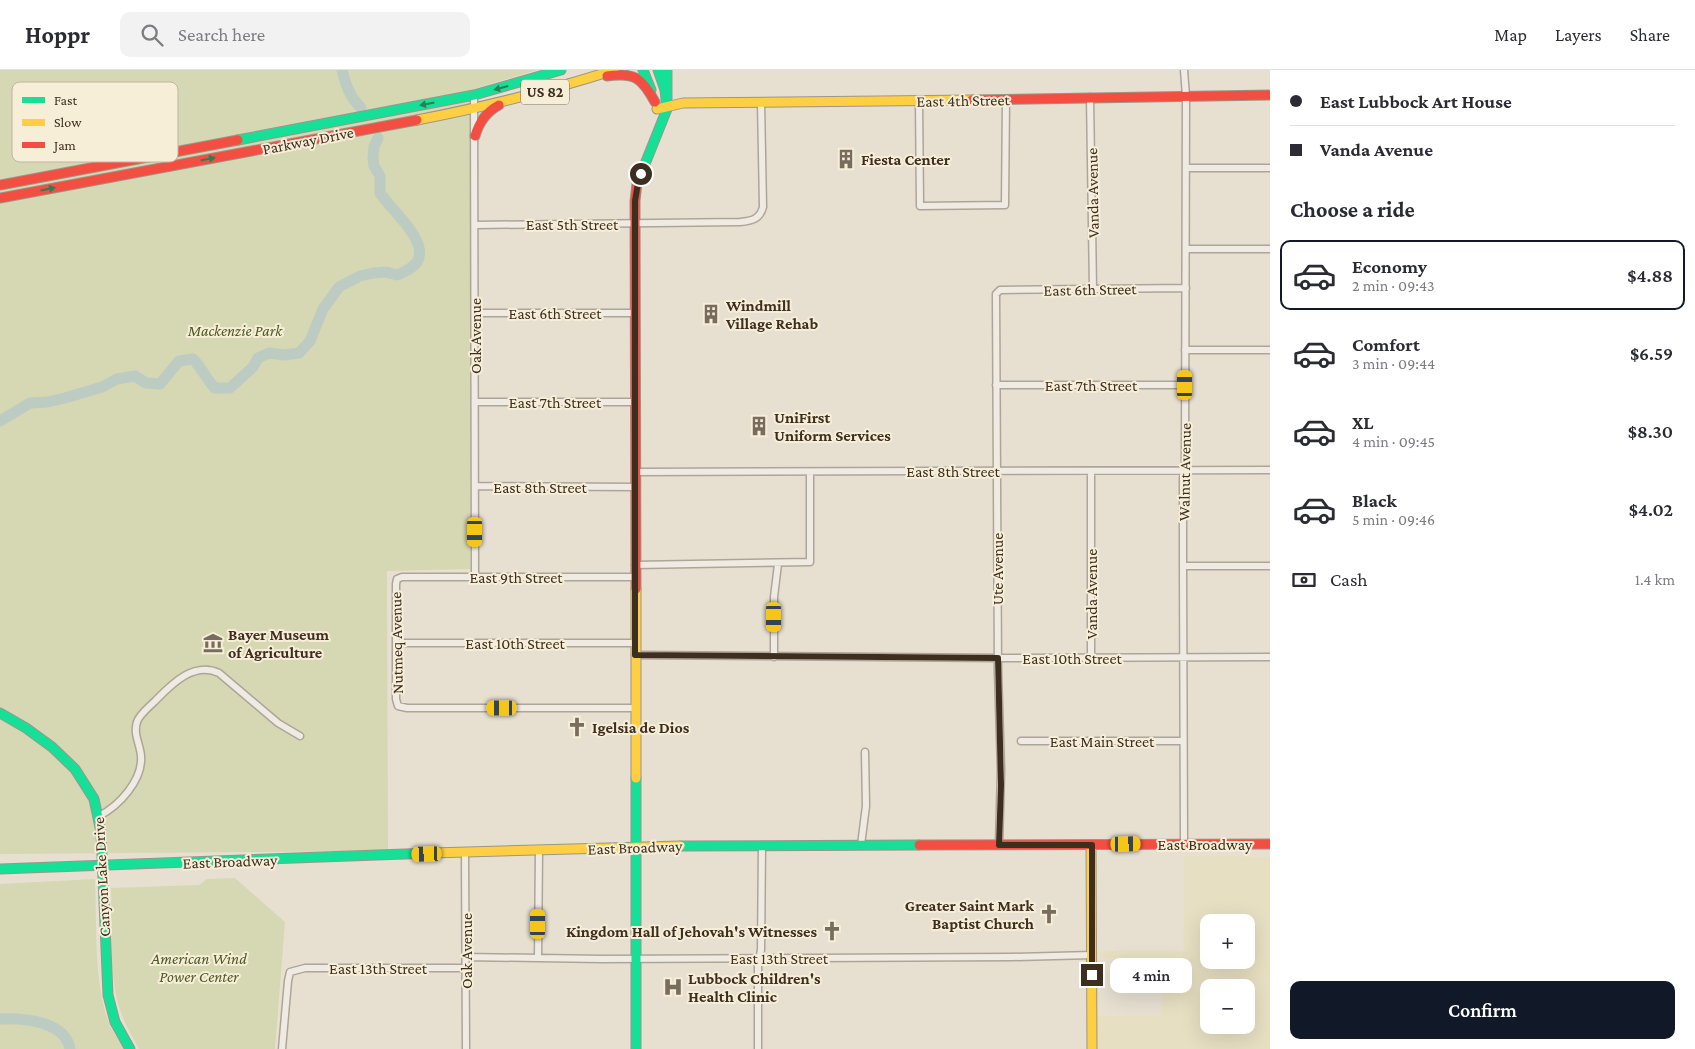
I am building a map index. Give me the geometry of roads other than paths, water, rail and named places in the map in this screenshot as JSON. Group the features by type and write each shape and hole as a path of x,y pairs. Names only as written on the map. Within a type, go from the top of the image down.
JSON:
{"main road":[{"name":"Parkway Drive","path":"178,151 474,95 561,70"},
{"name":"Parkway Drive","path":"0,198 475,109 564,86 614,70"},
{"path":"643,70 656,105 661,126"},
{"path":"658,70 667,102"},
{"path":"636,1049 635,201 638,183 661,126 667,102 667,70"},
{"path":"564,86 617,73 632,73 641,78 656,105"},
{"name":"East 4th Street","path":"656,105 667,102 919,101 1270,95"},
{"path":"475,136 477,126 483,118 490,111 509,101"},
{"name":"Parkway Drive","path":"0,185 121,162"},
{"name":"Canyon Lake Drive","path":"0,713 25,725 54,749 84,783 92,796 99,816 108,995 115,1022 130,1049"},
{"name":"East Broadway","path":"0,869 637,846 1270,844"},
{"path":"1092,845 1092,1049"}],"street":[{"name":"Walnut Avenue","path":"1184,70 1186,96 1183,566 1184,844"},
{"name":"Oak Avenue","path":"474,95 475,578"},
{"name":"Vanda Avenue","path":"1090,98 1093,289"},
{"path":"919,101 920,206 1005,206 1006,99"},
{"name":"East 5th Street","path":"475,225 745,222 757,217 763,207 761,102"},
{"path":"1186,168 1270,168"},
{"path":"1186,249 1270,249"},
{"name":"East 6th Street","path":"996,294 1000,290 1186,288"},
{"name":"Ute Avenue","path":"996,294 998,658 1001,778 999,845"},
{"name":"East 6th Street","path":"475,313 635,313"},
{"path":"1185,350 1270,350"},
{"name":"East 7th Street","path":"996,385 1185,385"},
{"name":"East 7th Street","path":"475,402 635,402"},
{"name":"East 8th Street","path":"636,472 1270,470"},
{"name":"Vanda Avenue","path":"1091,471 1091,658"},
{"path":"635,565 810,562 810,472"},
{"name":"East 8th Street","path":"475,486 636,487"},
{"path":"774,656 774,597 778,564"},
{"path":"1183,566 1270,566"},
{"name":"East 9th Street","path":"396,579 402,577 635,577"},
{"name":"Nutmeq Avenue","path":"396,579 398,706 406,708 635,708"},
{"name":"East 10th Street","path":"396,642 635,643"},
{"name":"East 10th Street","path":"635,655 998,658 1270,657"},
{"path":"99,816 120,800 137,776 141,756 136,729 138,719 169,687 191,672 207,670 219,673 278,723 300,736"},
{"name":"East Main Street","path":"1021,741 1183,741"},
{"path":"861,845 866,813 865,752"},
{"path":"758,1049 758,965 761,950 762,845"},
{"path":"538,958 539,850"},
{"name":"Oak Avenue","path":"465,853 466,1049"},
{"name":"East 13th Street","path":"466,957 760,958 1092,955"},
{"name":"East 13th Street","path":"282,1049 288,981 289,973 291,972 305,968 466,968"}],"waterway":[{"path":"342,70 348,90 361,108"},
{"path":"0,421 30,403 48,402 65,398 102,387 117,379 135,376 146,383 160,384 179,361 193,359 215,388 230,388 253,367 258,358 269,353 284,355 299,353 310,341 323,309 339,287 360,276 373,273 386,272 397,275 415,264 420,254 414,235 380,193 380,176 374,166 373,158 374,147 378,138"},
{"path":"0,1019 20,1019 52,1027 67,1040 70,1049"}],"place":[{"name":"Fiesta Center","path":"846,159"},
{"name":"Windmill Village Rehab","path":"711,314"},
{"name":"UniFirst Uniform Services","path":"759,426"},
{"name":"Bayer Museum of Agriculture","path":"213,643"},
{"name":"Igelsia de Dios","path":"577,727"},
{"name":"Greater Saint Mark Baptist Church","path":"1049,914"},
{"name":"Kingdom Hall of Jehovah's Witnesses","path":"832,931"},
{"name":"Lubbock Children's Health Clinic","path":"673,987"}],"park label":[{"name":"Mackenzie Park","path":"235,330"},
{"name":"American Wind Power Center","path":"199,967"}]}
